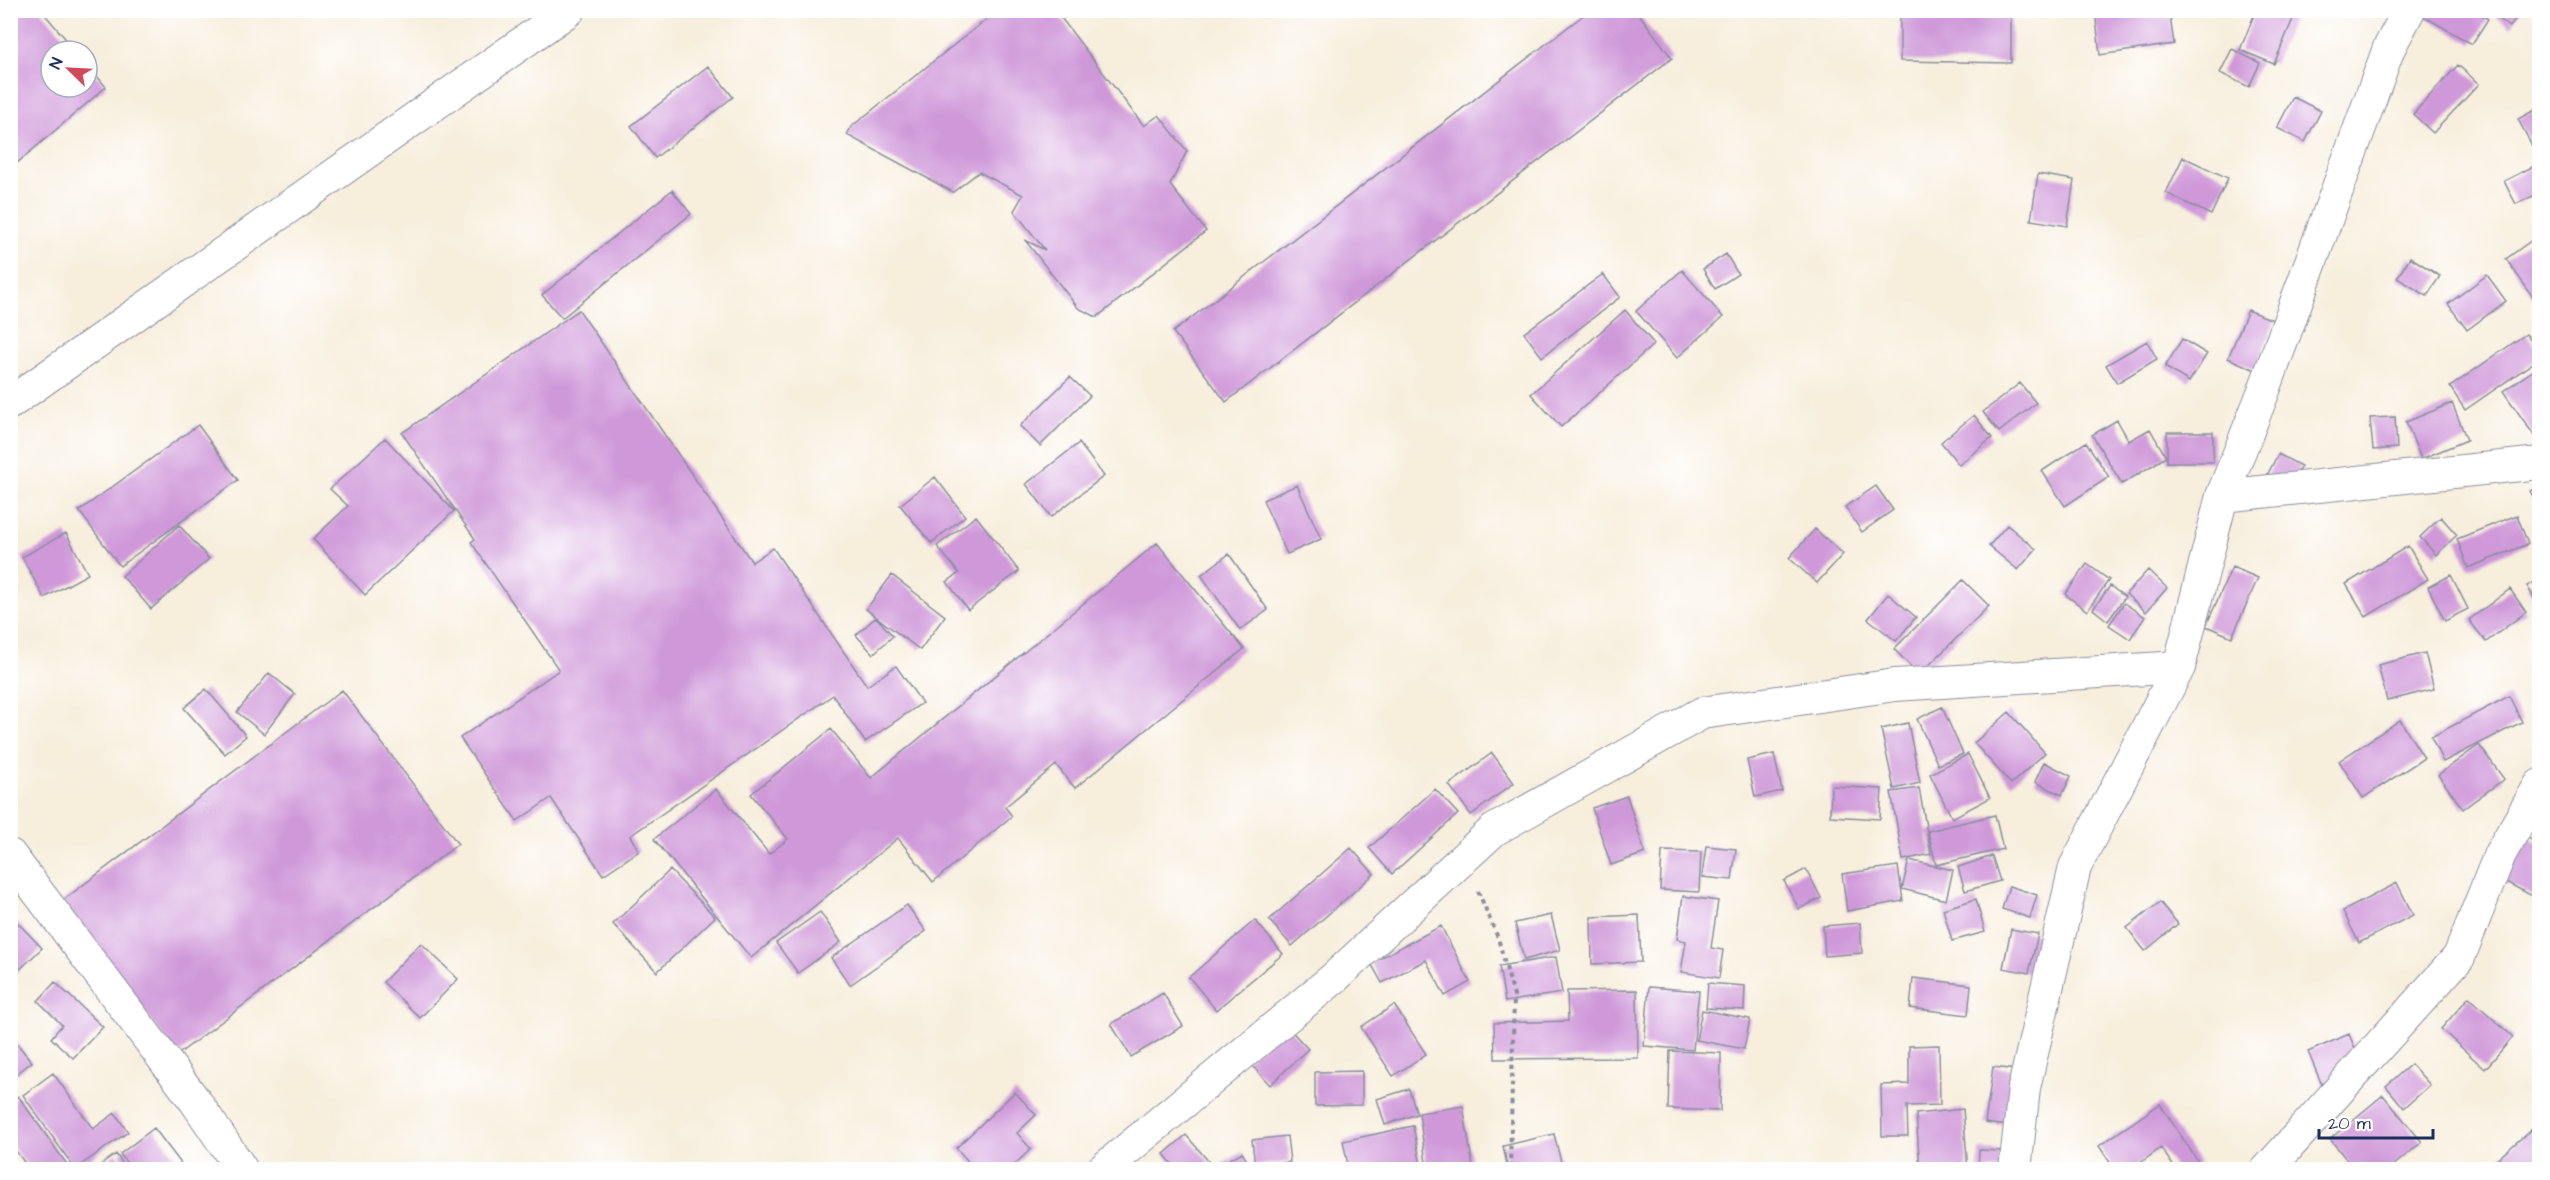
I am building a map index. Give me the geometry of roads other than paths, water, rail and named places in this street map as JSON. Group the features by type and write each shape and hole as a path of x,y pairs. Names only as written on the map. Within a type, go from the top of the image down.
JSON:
{"street":[{"path":"10,403 569,10"},
{"path":"2015,1170 2024,1088 2075,867 2179,667 2222,496 2263,393 2389,48 2409,10"},
{"path":"2222,496 2540,463"},
{"path":"1102,1170 1334,978 1494,830 1702,713 1896,685 2179,667"},
{"path":"2267,1170 2459,957 2500,854 2540,785"},
{"path":"10,855 196,1102 242,1170"}]}
